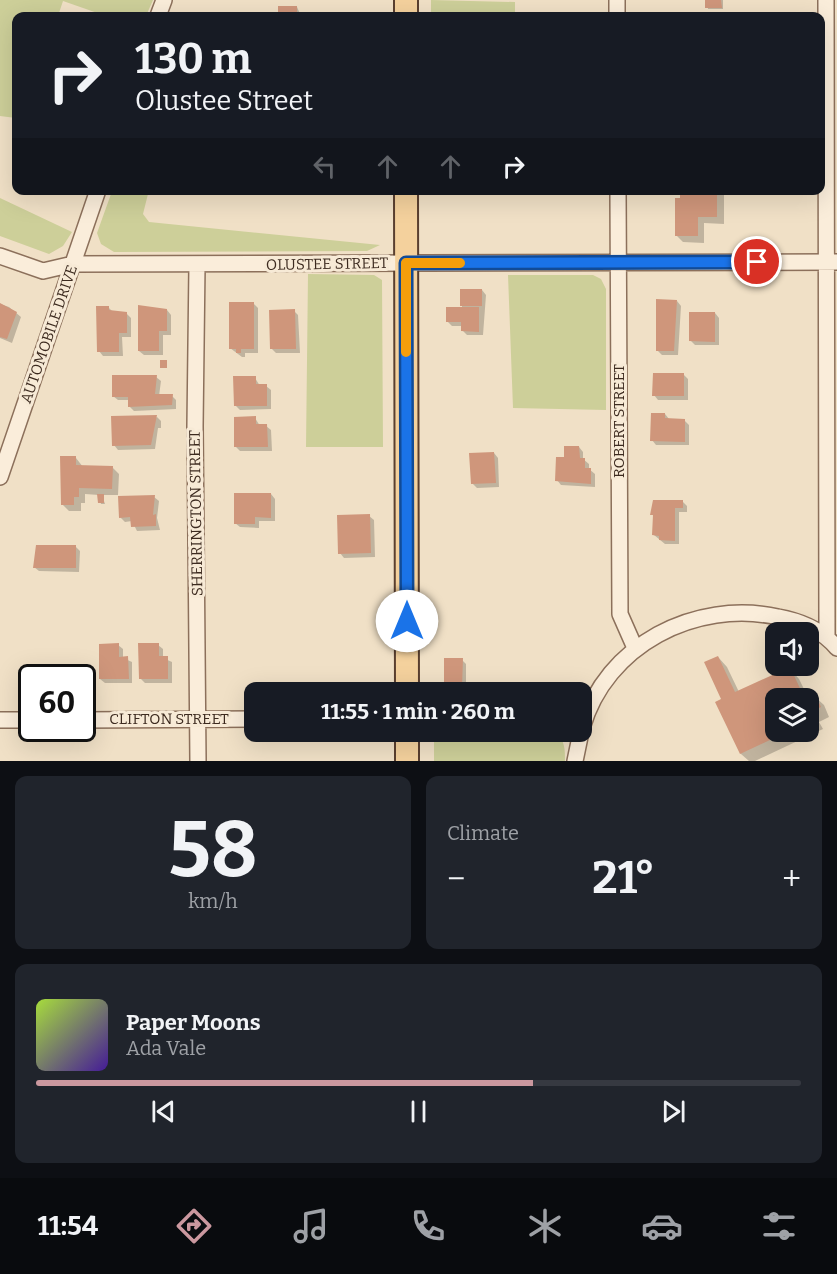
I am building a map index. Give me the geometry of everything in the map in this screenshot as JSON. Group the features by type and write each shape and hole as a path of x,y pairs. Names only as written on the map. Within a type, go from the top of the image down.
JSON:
{"main road":[{"path":"406,195 407,682"},
{"path":"407,742 407,761"}],"street":[{"path":"826,0 832,262 832,642"},
{"name":"AUTOMOBILE DRIVE","path":"0,477 96,195"},
{"name":"ROBERT STREET","path":"618,195 620,614 635,648"},
{"name":"OLUSTEE STREET","path":"0,256 43,271 73,264 832,262"},
{"name":"SHERRINGTON STREET","path":"197,265 195,438 198,761"},
{"path":"592,706 612,671 635,648 679,624 704,616 734,612 766,614 795,620 832,642"},
{"name":"CLIFTON STREET","path":"96,720 244,718"},
{"path":"0,720 18,720"},
{"path":"575,761 579,742"}],"green space":[{"path":"0,0 153,0 148,12 95,12 63,1 59,12 12,12 12,118 0,116"},
{"path":"431,0 515,2 515,12 431,12"},
{"path":"111,195 148,195 143,214 149,222 380,245 367,251 114,252 101,244 97,233"},
{"path":"0,198 72,232 63,246 49,254 0,236"},
{"path":"308,274 374,275 382,280 383,447 306,447"},
{"path":"508,275 593,275 601,279 606,289 606,410 513,408"},
{"path":"434,742 562,742 565,753 565,761 434,761"}],"building":[{"path":"705,0 721,0 722,8 705,8"},
{"path":"278,6 297,6 297,12 278,12"},
{"path":"680,195 717,195 717,217 698,217 698,236 675,236 675,198 680,198"},
{"path":"460,289 482,289 482,306 460,306"},
{"path":"656,299 677,300 674,351 656,351"},
{"path":"229,302 254,302 254,349 241,349 241,353 236,353 236,349 229,349"},
{"path":"0,303 17,312 7,339 0,337"},
{"path":"138,305 167,309 167,331 159,331 159,351 138,351"},
{"path":"96,306 109,306 109,310 127,312 127,333 119,333 119,352 97,352"},
{"path":"446,307 479,307 479,332 461,331 461,322 446,322"},
{"path":"295,309 296,349 270,349 269,310"},
{"path":"689,312 715,312 715,342 689,341"},
{"path":"160,360 167,360 167,368 160,368"},
{"path":"653,373 684,373 684,396 652,396"},
{"path":"112,375 157,375 155,394 173,394 172,405 128,407 128,397 112,397"},
{"path":"233,376 256,376 256,384 267,384 267,406 234,406"},
{"path":"651,413 665,413 665,418 685,419 685,442 650,441"},
{"path":"157,415 151,445 112,446 111,416"},
{"path":"256,416 256,424 267,424 268,447 234,447 234,417"},
{"path":"564,446 579,446 580,458 585,458 585,468 591,468 591,484 555,481 556,457 564,457"},
{"path":"494,452 496,483 471,484 469,453"},
{"path":"60,456 76,456 76,465 113,466 112,489 79,488 79,497 74,497 74,505 61,505"},
{"path":"234,493 271,493 271,518 255,517 255,524 234,524"},
{"path":"97,494 104,494 104,503 98,503"},
{"path":"155,495 153,515 156,514 156,526 131,527 130,517 119,518 118,496"},
{"path":"653,500 683,500 683,508 675,508 675,541 659,540 659,536 652,535 653,515 650,515"},
{"path":"370,514 371,553 338,554 337,515"},
{"path":"36,545 76,545 76,568 33,568"},
{"path":"119,643 119,657 128,656 129,679 99,679 99,644"},
{"path":"138,643 159,643 159,656 168,656 168,679 139,679"},
{"path":"718,656 735,692 770,676 794,676 800,688 765,688 766,742 740,754 715,702 721,699 704,662"},
{"path":"444,658 463,658 462,682 444,682"}],"slow traffic":[{"path":"406,352 406,263 460,263"}],"route":[{"path":"407,621 406,263 757,262"}]}
